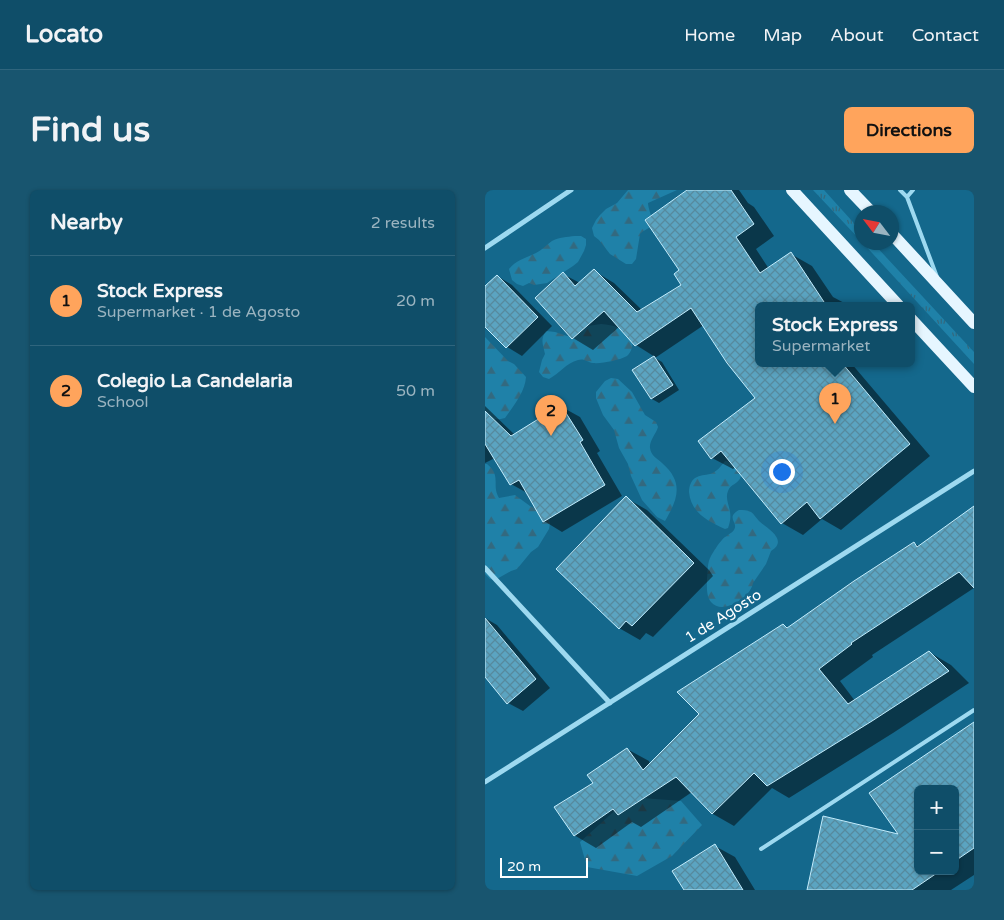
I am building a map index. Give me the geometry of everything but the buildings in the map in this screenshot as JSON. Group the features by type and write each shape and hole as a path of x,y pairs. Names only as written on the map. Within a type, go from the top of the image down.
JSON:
{"main road":[{"path":"792,190 895,302"},
{"path":"850,190 864,205"},
{"path":"899,242 974,323"},
{"path":"915,323 974,387"}],"street":[{"path":"485,248 571,190"},
{"name":"1 de Agosto","path":"485,782 974,471"},
{"path":"485,568 610,703"}],"lane":[{"path":"900,190 907,197 942,288"},
{"path":"907,197 913,190"},
{"path":"761,849 974,710"}],"green space":[{"path":"628,190 677,190 648,203 652,219 651,225 640,234 636,259 632,264 626,264 610,254 594,236 592,228 600,215 617,203"},
{"path":"813,190 824,190 854,223 854,234"},
{"path":"581,236 586,239 586,245 578,262 573,266 547,283 534,285 529,283 523,286 512,280 509,269 515,263 538,252 555,240"},
{"path":"869,250 879,250 974,352 974,364"},
{"path":"601,324 619,328 633,338 631,350 627,356 601,363 578,360 570,363 549,379 543,377 539,372 545,354 543,340 546,331 573,336 588,326"},
{"path":"485,337 526,377 524,388 519,398 505,418 502,419 493,419 485,415"},
{"path":"611,378 618,379 632,392 645,415 656,422 658,427 650,445 651,451 674,477 677,491 676,498 665,521 657,517 642,500 631,476 628,464 619,448 614,430 603,415 596,398 596,392 605,381"},
{"path":"725,461 737,467 741,476 727,494 730,518 728,528 725,529 697,511 690,499 689,488 695,478 715,472"},
{"path":"485,464 494,473 499,498 515,495 538,510 550,523 549,529 538,547 531,552 517,569 495,580 490,579 485,574"},
{"path":"739,510 747,510 752,513 775,534 778,543 771,551 766,564 747,594 729,606 716,606 709,600 708,594 709,561 719,543 734,530 733,515"},
{"path":"630,797 681,801 702,825 672,856 637,876 587,867 580,842"}],"place":[{"name":"Stock Express","path":"835,424"},
{"name":"Colegio La Candelaria","path":"551,436"}]}
